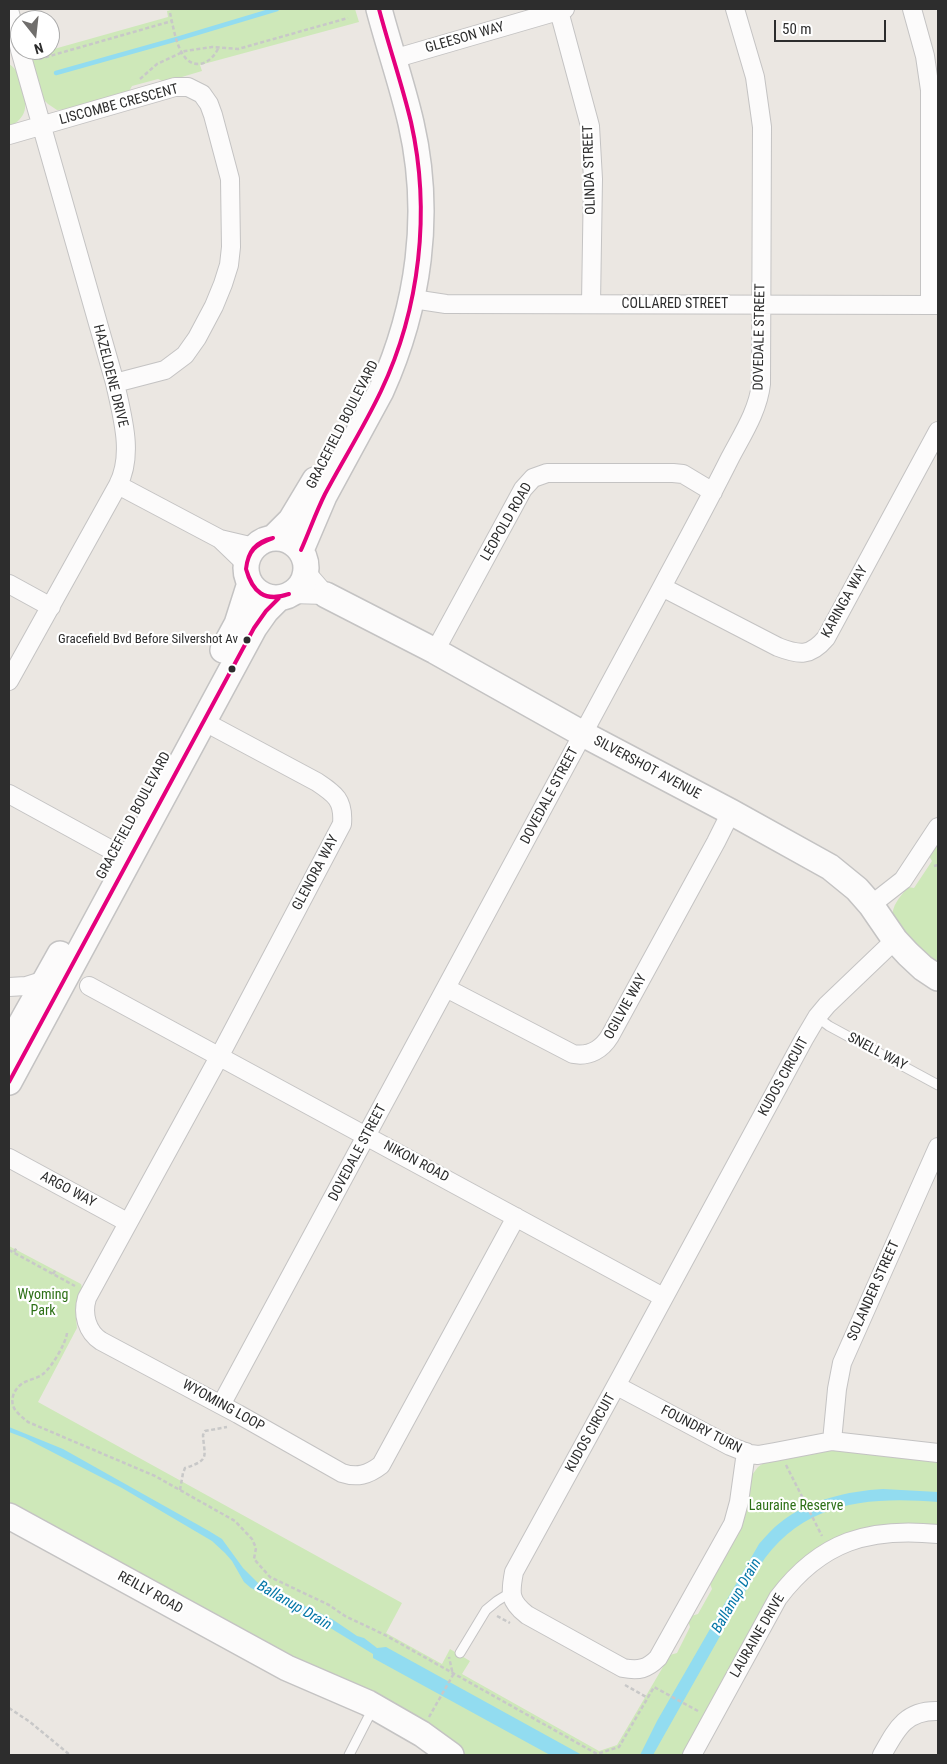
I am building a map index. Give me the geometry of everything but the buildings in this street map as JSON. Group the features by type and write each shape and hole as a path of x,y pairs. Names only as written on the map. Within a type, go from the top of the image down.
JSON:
{"street":[{"name":"GRACEFIELD BOULEVARD","path":"304,561 315,513 389,373 402,340 412,299 420,241 421,206 411,123 379,9"},
{"name":"DOVEDALE STREET","path":"221,1405 714,492 751,418 760,394 762,127 755,77 735,9"},
{"path":"912,9 928,74 934,112 934,305"},
{"name":"GLEESON WAY","path":"392,58 562,10"},
{"name":"OLINDA STREET","path":"562,10 590,126 593,179 591,303"},
{"name":"GRACEFIELD BOULEVARD","path":"9,1082 115,852 237,624 256,558 290,520 305,498 368,381 390,323 400,280 405,229 405,190 402,160 392,110 355,14"},
{"name":"HAZELDENE DRIVE","path":"9,681 124,475 126,464 123,422 115,383 21,60"},
{"name":"LISCOMBE CRESCENT","path":"9,135 181,87 193,89 202,94 209,104 216,123 230,179 230,256 224,284 198,338 185,355 165,370 115,383"},
{"name":"COLLARED STREET","path":"412,299 446,304 934,305"},
{"name":"KARINGA WAY","path":"662,587 778,647 798,653 815,649 826,638 938,431"},
{"name":"LEOPOLD ROAD","path":"435,651 523,489 537,475 557,472 673,473 683,474 714,492"},
{"path":"118,485 256,558"},
{"path":"290,540 304,561 304,581 298,588 285,596 262,595 256,558 290,540"},
{"name":"SILVERSHOT AVENUE","path":"304,561 326,595"},
{"path":"9,584 51,607"},
{"name":"SILVERSHOT AVENUE","path":"285,596 326,595 435,651 583,734 830,867 857,889 871,905 895,940 908,954 938,978"},
{"name":"GRACEFIELD BOULEVARD","path":"9,1046 22,1021 75,959 254,628 266,612 285,596"},
{"name":"GLENORA WAY","path":"203,721 317,782 338,798 342,811 341,827 219,1057"},
{"path":"9,794 115,852"},
{"name":"OGILVIE WAY","path":"446,988 573,1054 589,1053 602,1047 615,1027 731,812"},
{"path":"871,905 903,880 938,827"},
{"name":"KUDOS CIRCUIT","path":"510,1593 514,1572 817,1017 838,994 895,940"},
{"path":"22,1021 18,1003 9,987 26,986 72,989 89,986 75,959"},
{"name":"NIKON ROAD","path":"89,986 663,1297"},
{"name":"WYOMING LOOP","path":"219,1057 87,1298 85,1312 88,1327 94,1336 101,1341 221,1405 342,1473 352,1476 371,1473 381,1465 516,1217"},
{"name":"SOLANDER STREET","path":"832,1441 837,1389 842,1363 938,1147"},
{"name":"ARGO WAY","path":"9,1158 128,1222"},
{"name":"FOUNDRY TURN","path":"617,1386 730,1446 758,1455 832,1441 938,1453"},
{"path":"510,1593 518,1608 527,1615 623,1668 638,1670 651,1665 658,1658 732,1524 739,1502 746,1452"},
{"name":"REILLY ROAD","path":"9,1516 292,1670 368,1703 422,1734 451,1755"},
{"name":"LAURAINE DRIVE","path":"692,1755 778,1598 796,1576 824,1554 860,1538 880,1533 904,1531 938,1534"},
{"name":"REILLY ROAD","path":"292,1670 314,1687 382,1725 403,1743 432,1755"},
{"path":"882,1755 897,1728 910,1717 925,1712 938,1711"}],"lane":[{"name":"SNELL WAY","path":"817,1017 828,1026 938,1085"},
{"path":"460,1653 486,1610 497,1600 510,1593"},
{"path":"349,1755 368,1718"}],"path":[{"path":"170,13 181,51 188,62 198,64 210,59 219,47"},
{"path":"136,83 157,64 181,51 219,47 238,50 355,14"},
{"path":"60,54 172,21"},
{"path":"934,866 938,865"},
{"path":"14,1252 16,1248"},
{"path":"9,1250 76,1287"},
{"path":"53,1274 56,1269"},
{"path":"67,1333 58,1353 47,1370 41,1376 24,1382 16,1390 13,1399 15,1410 28,1422 155,1476 235,1521 252,1539 256,1548 254,1559 270,1577 329,1605 345,1616 385,1635 597,1754 619,1747 654,1687 694,1709"},
{"path":"180,1490 185,1468 202,1461 206,1450 203,1435 205,1431 230,1427"},
{"path":"788,1472 823,1537"},
{"path":"428,1718 451,1679 453,1674 450,1665"},
{"path":"9,1708 30,1722 70,1755"}],"green space":[{"path":"175,9 355,9 359,22 200,65 202,71 165,82 158,79 132,86 128,93 71,109 57,110 41,97 30,60 60,60 60,47 168,17 167,11"},
{"path":"9,64 17,71 20,77 25,110 20,119 9,127"},
{"path":"936,846 938,847 938,969 892,919 893,910 897,902 908,887 914,888 932,861 929,856"},
{"path":"9,1246 81,1284 83,1291 77,1309 77,1328 38,1402 402,1603 386,1633 442,1664 450,1649 470,1661 462,1674 599,1751 617,1745 670,1655 677,1653 690,1627 688,1620 691,1616 698,1614 712,1589 709,1581 752,1475 765,1462 821,1451 836,1450 938,1461 938,1529 892,1525 776,1589 686,1755 460,1755 9,1506"}],"water":[{"name":"Ballanup Drain","path":"9,1427 63,1449 222,1539 243,1568 259,1584 332,1619 377,1648 386,1647 582,1755 550,1755 373,1658 373,1654 327,1626 251,1588 244,1582 232,1561 212,1541 122,1488 25,1438 9,1432"},
{"name":"Ballanup Drain","path":"883,1489 938,1492 938,1502 886,1500 861,1503 815,1516 794,1529 776,1545 759,1567 653,1755 640,1755 657,1721 759,1544 767,1535 792,1514 816,1502 856,1492"}],"waterway":[{"path":"56,73 277,9"}],"transit line":[{"path":"301,550 325,494 361,430 394,360 405,327 418,259 421,225 417,156 411,122 379,9"},
{"path":"246,569 254,548 261,542 273,538"},
{"path":"246,569 249,557 254,549 273,538"},
{"path":"246,569 252,584 266,596 273,597 289,594"},
{"path":"246,569 252,584 261,594 273,597 289,594"},
{"path":"9,1082 254,628 266,611 279,598"}],"place":[{"name":"Gracefield Bvd Before Silvershot Av","path":"247,640"}],"park label":[{"name":"Wyoming Park","path":"43,1304"},
{"name":"Lauraine Reserve","path":"796,1506"}]}
